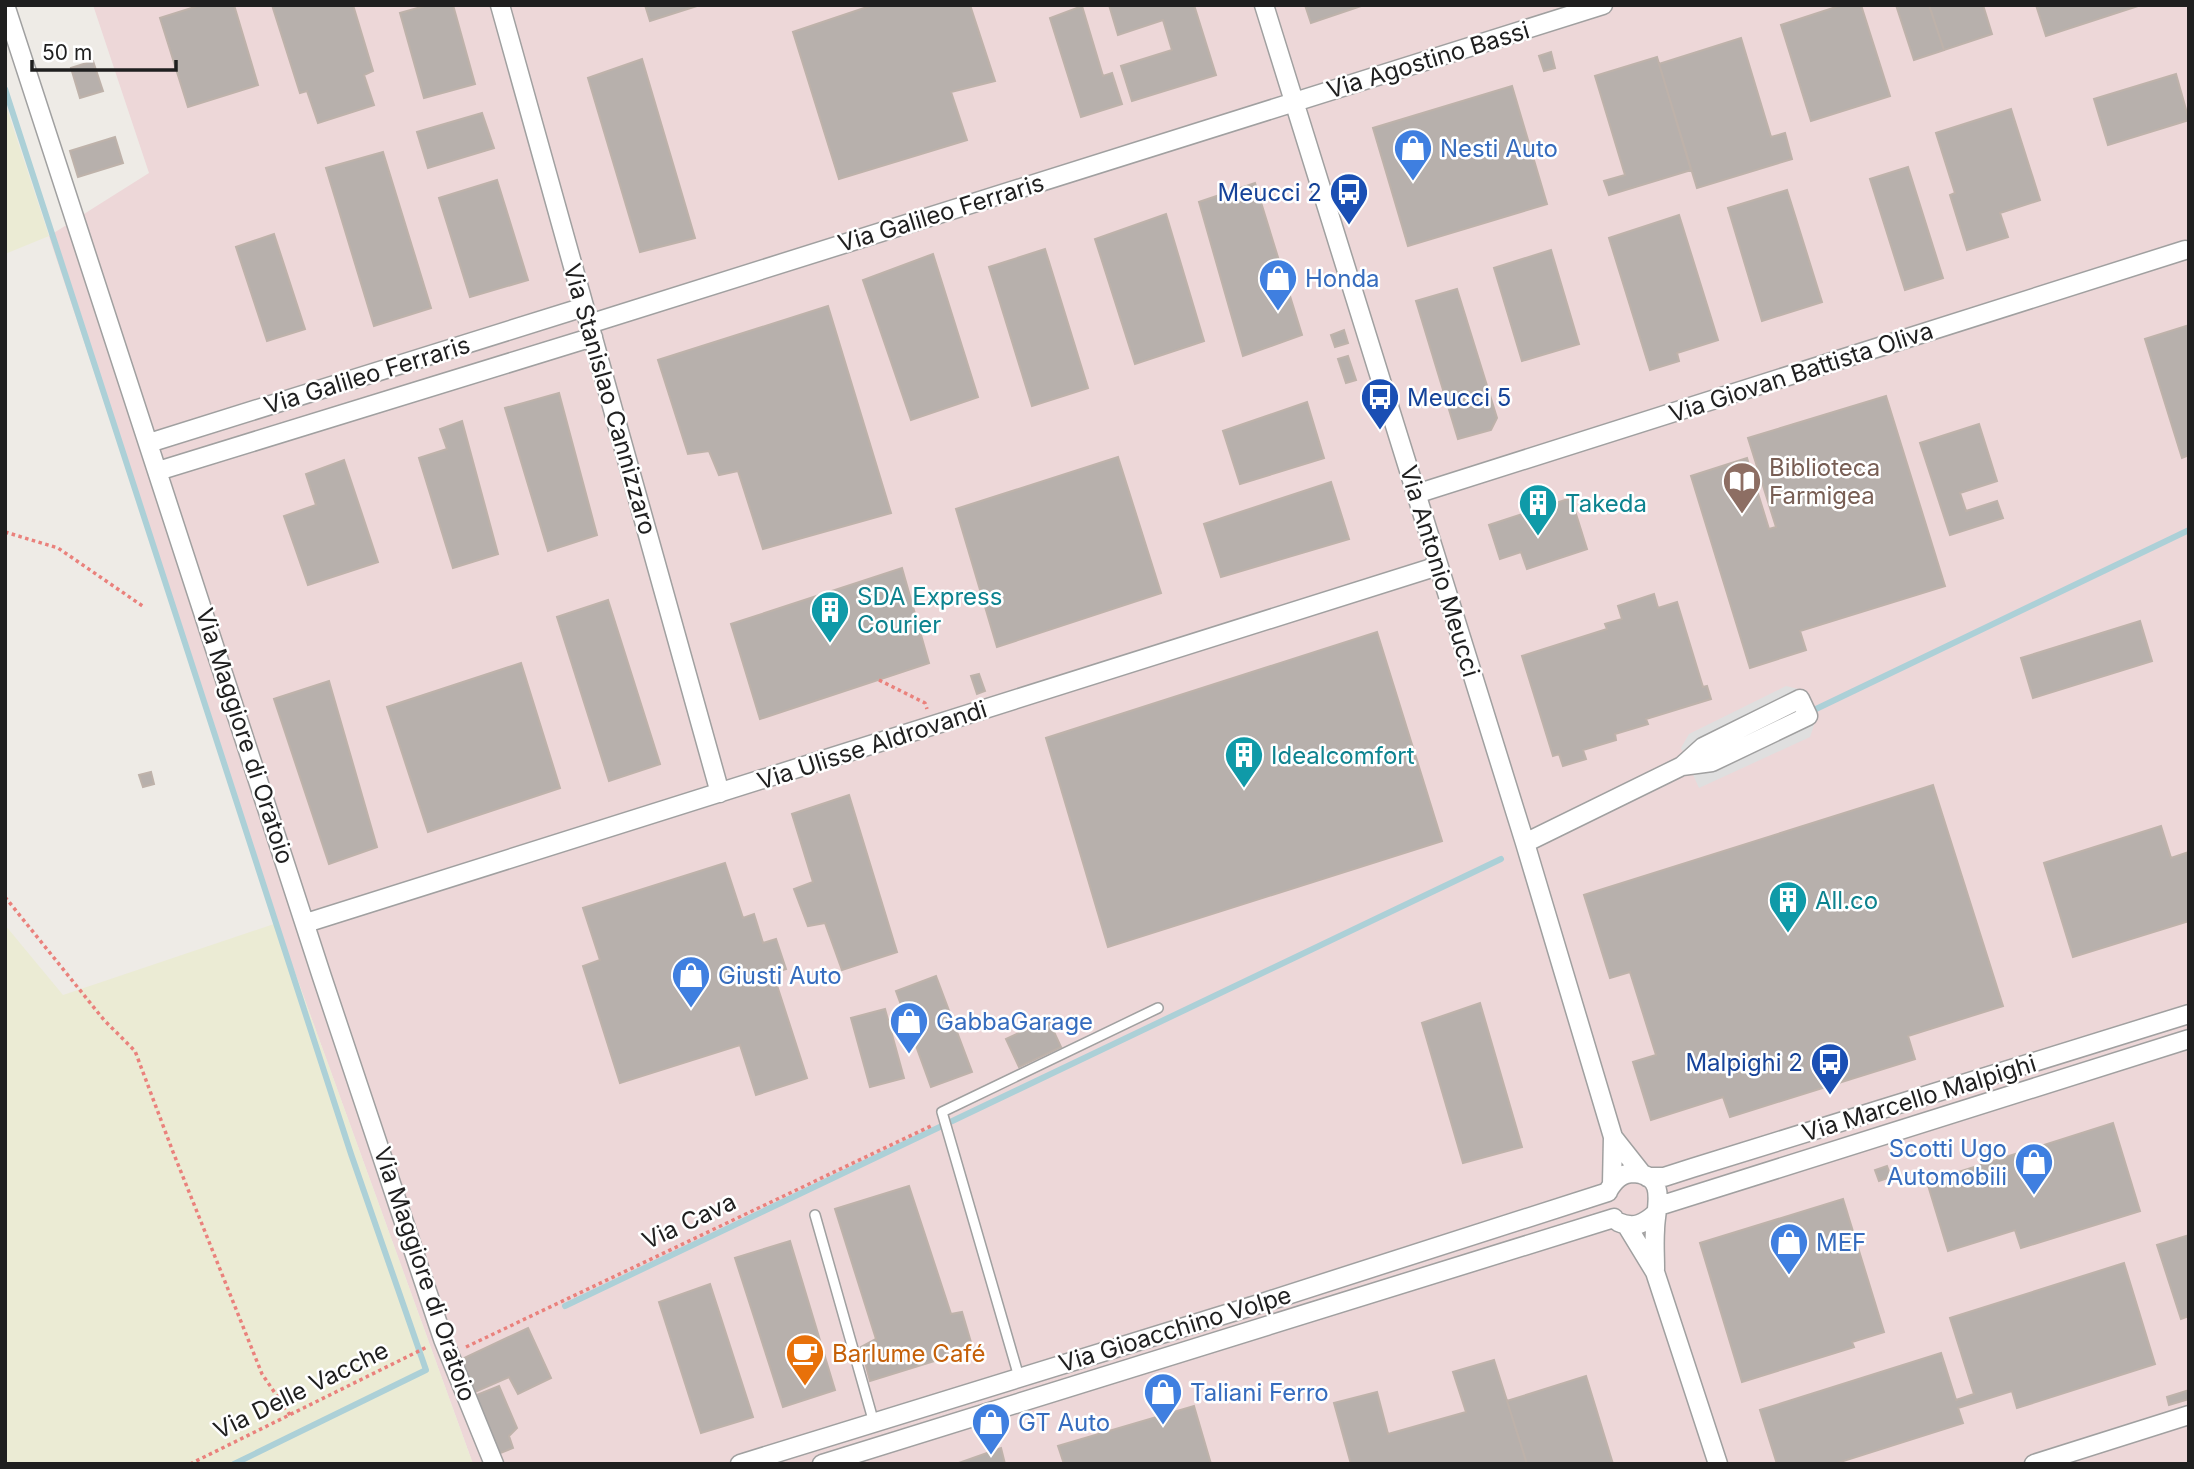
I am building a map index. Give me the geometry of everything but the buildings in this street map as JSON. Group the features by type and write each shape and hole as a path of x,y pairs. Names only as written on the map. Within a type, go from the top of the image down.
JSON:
{"street":[{"name":"Via Maggiore di Oratoio","path":"5,5 327,990 450,1354 494,1464"},
{"name":"Via Stanislao Cannizzaro","path":"500,5 720,793"},
{"name":"Via Antonio Meucci","path":"1264,5 1525,843 1613,1138 1608,1209 1621,1222 1655,1272 1718,1464"},
{"name":"Via Agostino Bassi","path":"1294,102 1603,5"},
{"name":"Via Galileo Ferraris","path":"158,471 589,323 1294,102"},
{"name":"Via Giovan Battista Oliva","path":"1416,495 2185,250"},
{"name":"Via Galileo Ferraris","path":"149,443 589,323"},
{"name":"Via Ulisse Aldrovandi","path":"306,923 1437,566"},
{"path":"1525,843 1682,766 1703,747 1800,699 1808,716 1712,762 1682,766"},
{"name":"Via Marcello Malpighi","path":"1645,1176 1664,1177 2189,1014"},
{"name":"Via Marcello Malpighi","path":"1657,1210 1699,1192 2189,1039"},
{"name":"Via Antonio Meucci","path":"1613,1138 1659,1193 1655,1272"},
{"path":"1610,1188 1626,1174 1645,1176"},
{"name":"Via Gioacchino Volpe","path":"740,1464 1262,1303 1610,1188"},
{"path":"1621,1222 1646,1223 1657,1210"},
{"name":"Via Gioacchino Volpe","path":"822,1464 1621,1222"},
{"path":"2034,1464 2189,1415"}],"lane":[{"path":"1019,1377 942,1112 1158,1008"},
{"path":"815,1215 874,1423"}],"path":[{"path":"5,533 58,548 144,607"},
{"path":"880,680 925,703"},
{"path":"5,897 104,1020 135,1051 262,1374 290,1415"},
{"name":"Via Cava","path":"450,1354 944,1119"},
{"name":"Via Delle Vacche","path":"190,1464 427,1347"}],"shaded area":[{"path":"93,5 2189,5 2189,1464 473,1464 277,923 49,236 149,173"},
{"path":"1786,686 1806,691 1817,716 1810,737 1699,788 1681,748 1689,734"}],"green space":[{"path":"5,103 49,236 5,254"},
{"path":"277,923 473,1464 5,1464 5,925 63,995"}],"waterway":[{"path":"5,89 351,1154 426,1370 234,1464"},
{"path":"1816,709 2189,530"},
{"path":"565,1306 1501,859"}],"place":[{"name":"Nesti Auto","path":"1413,182"},
{"name":"Meucci 2","path":"1349,226"},
{"name":"Honda","path":"1278,312"},
{"name":"Meucci 5","path":"1380,431"},
{"name":"Biblioteca Farmigea","path":"1742,515"},
{"name":"Takeda","path":"1538,537"},
{"name":"SDA Express Courier","path":"830,644"},
{"name":"Idealcomfort","path":"1244,789"},
{"name":"All.co","path":"1788,934"},
{"name":"Giusti Auto","path":"691,1009"},
{"name":"GabbaGarage","path":"909,1055"},
{"name":"Malpighi 2","path":"1830,1096"},
{"name":"Scotti Ugo Automobili","path":"2034,1196"},
{"name":"MEF","path":"1789,1276"},
{"name":"Barlume Café","path":"805,1387"},
{"name":"Taliani Ferro","path":"1163,1426"},
{"name":"GT Auto","path":"991,1456"}]}
